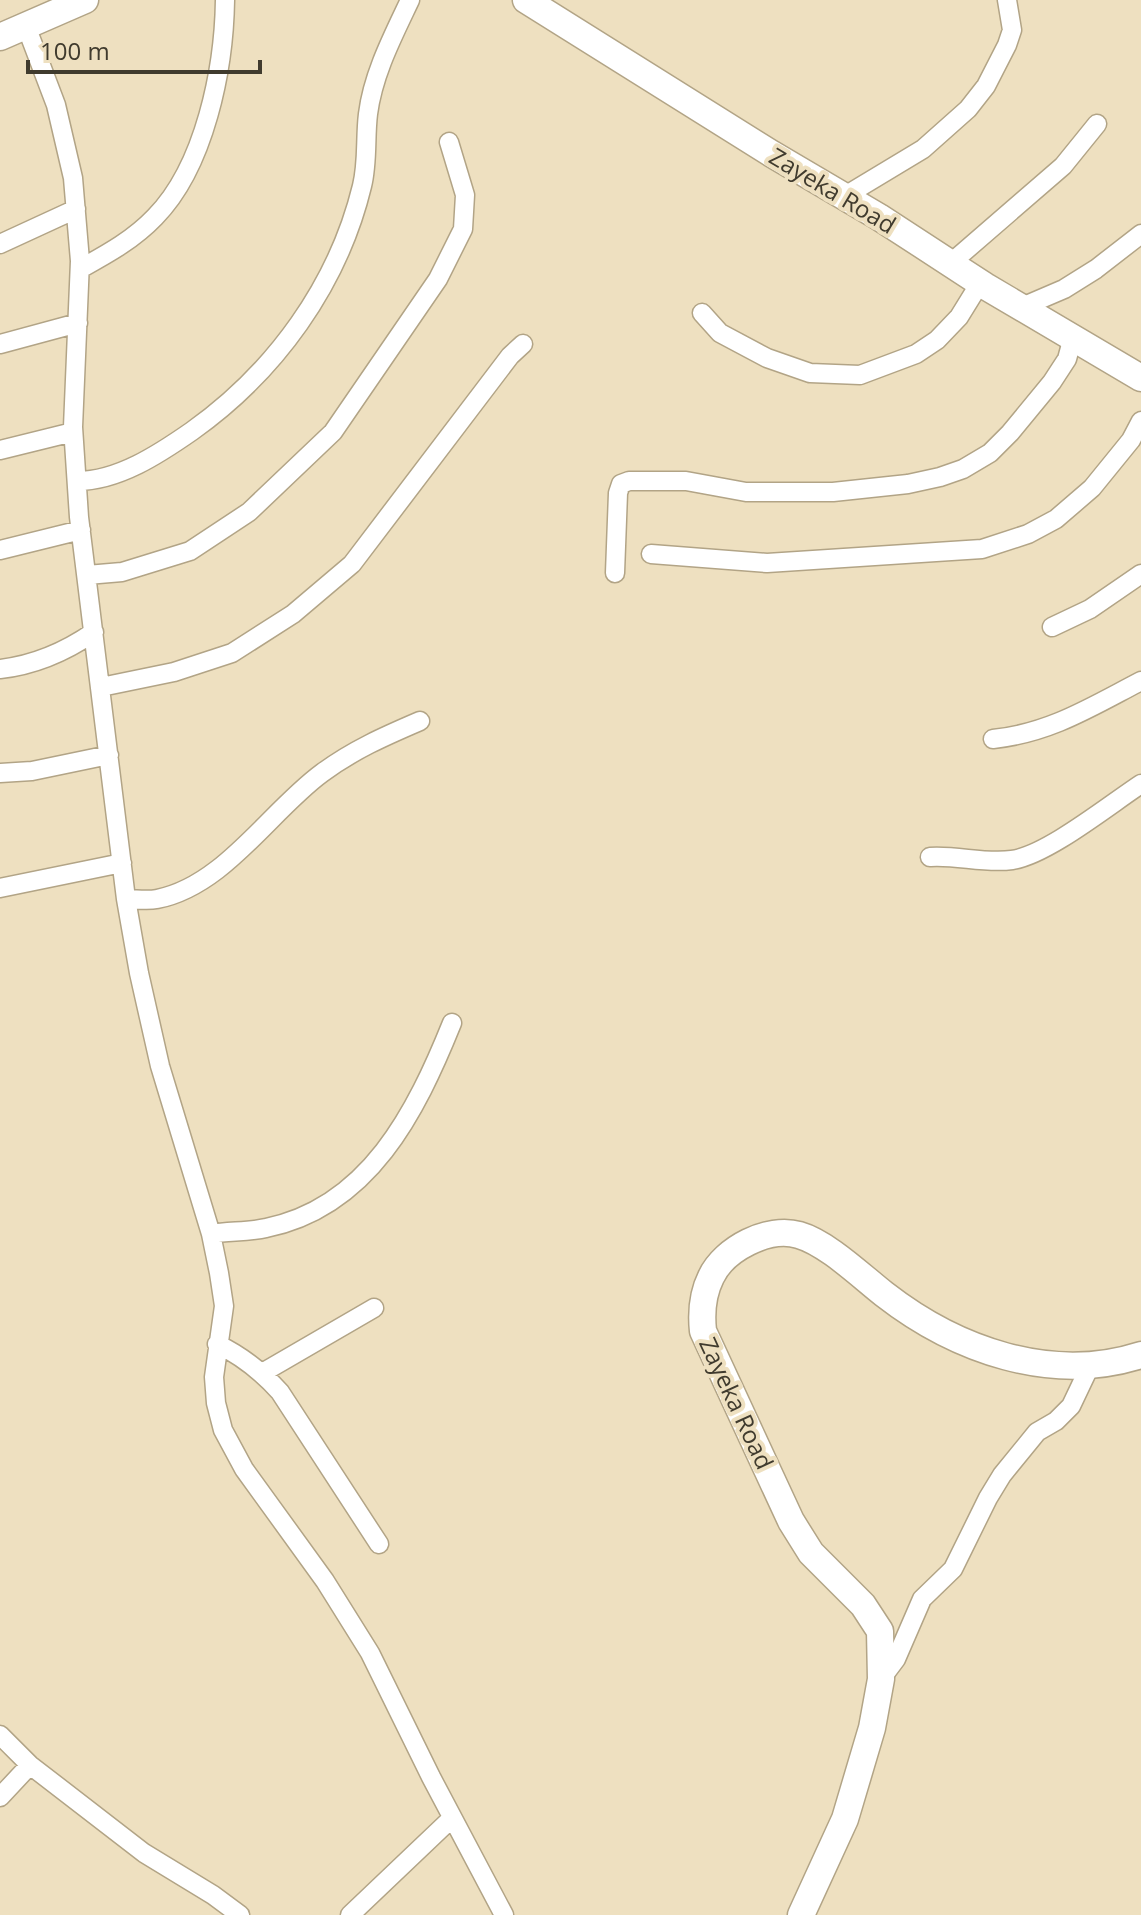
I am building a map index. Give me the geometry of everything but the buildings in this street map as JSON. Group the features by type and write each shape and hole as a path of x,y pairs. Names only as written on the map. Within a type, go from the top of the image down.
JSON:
{"street":[{"path":"0,37 85,0"},
{"path":"80,269 136,236 174,195 196,152 206,123 220,53 225,0"},
{"path":"77,481 107,477 153,456 217,413 252,380 303,321 329,277 354,211 367,161 368,115 375,81 410,0"},
{"name":"Zayeka Road","path":"526,0 845,196 980,283 1139,375"},
{"path":"845,196 923,149 968,109 986,86 1007,45 1012,30 1007,0"},
{"path":"26,26 56,105 73,178 80,269 73,432 81,530 126,899 160,1066 211,1234 224,1306 214,1377 216,1403 223,1430 244,1469 325,1581 370,1653 504,1915"},
{"path":"951,263 1063,166 1097,124"},
{"path":"87,575 122,572 190,551 249,512 333,432 438,279 463,229 465,195 449,142"},
{"path":"0,244 76,209"},
{"path":"1022,307 1064,289 1141,234"},
{"path":"702,313 720,333 767,358 810,373 860,375 916,354 937,340 959,317 980,283"},
{"path":"0,344 78,323"},
{"path":"615,573 621,484 629,481 686,481 746,492 833,492 908,484 940,477 963,469 990,453 1010,433 1052,382 1067,359 1073,337"},
{"path":"101,687 174,672 232,653 293,614 352,564 510,356 523,344"},
{"path":"651,554 767,563 982,549 1028,534 1056,519 1092,488 1131,440 1141,421"},
{"path":"0,450 73,432"},
{"path":"0,550 81,530"},
{"path":"1052,627 1090,609 1141,574"},
{"path":"0,669 49,658 70,649 94,632"},
{"path":"993,739 1023,735 1061,722 1141,681"},
{"path":"126,899 155,899 199,883 319,775 358,748 420,721"},
{"path":"0,773 32,771 109,755"},
{"path":"930,857 1008,861 1031,854 1050,846 1141,784"},
{"path":"0,888 122,863"},
{"path":"211,1234 265,1229 308,1215 339,1197 382,1158 437,1060 452,1023"},
{"name":"Zayeka Road","path":"801,1915 845,1819 872,1728 881,1679 880,1631 863,1605 811,1553 791,1521 713,1359 703,1331 701,1309 710,1279 718,1266 747,1243 768,1235 800,1235 829,1252 918,1318 978,1348 1020,1361 1090,1366 1116,1363 1141,1355"},
{"path":"262,1373 374,1308"},
{"path":"217,1344 262,1373 280,1392 379,1544"},
{"path":"881,1679 896,1659 922,1599 953,1569 1002,1475 1037,1432 1056,1421 1071,1406 1090,1366"},
{"path":"0,1735 30,1765 144,1853 240,1915"},
{"path":"0,1797 30,1765"},
{"path":"350,1915 452,1818"}]}
